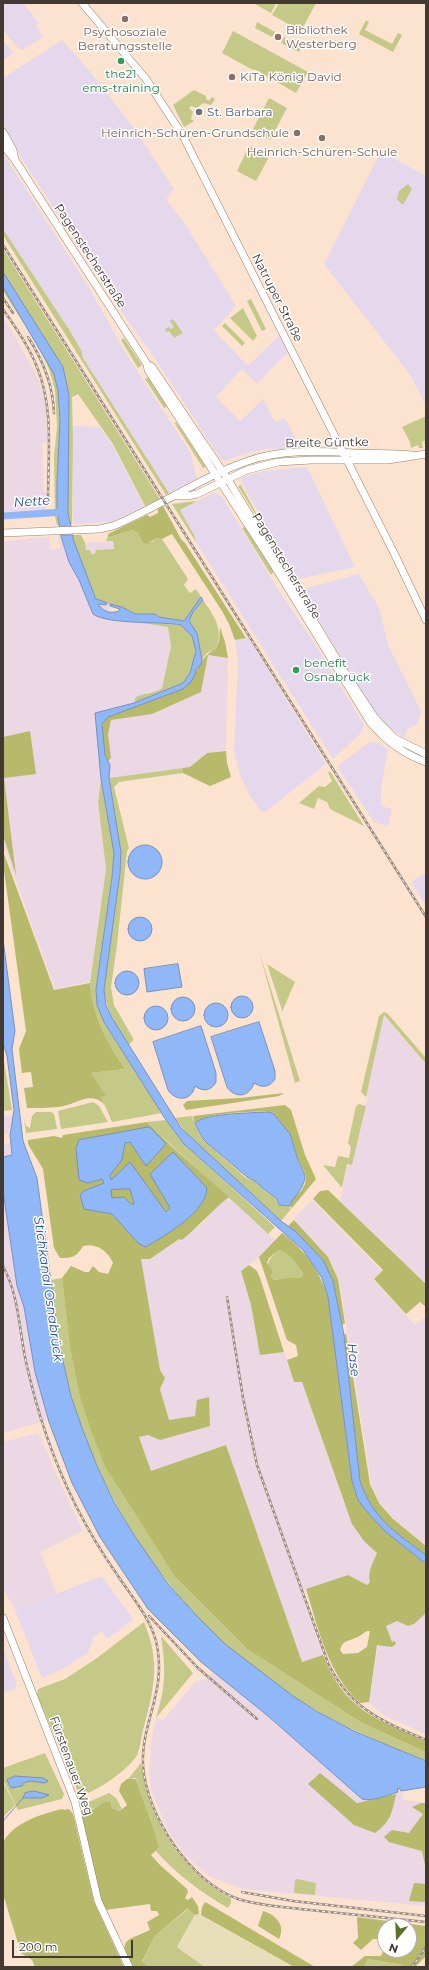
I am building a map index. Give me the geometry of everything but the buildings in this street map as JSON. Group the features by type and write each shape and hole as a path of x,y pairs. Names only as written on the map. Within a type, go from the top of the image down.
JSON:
{"street":[{"name":"Natruper Straße","path":"82,3 146,79 183,136 426,620"},
{"name":"Pagenstecherstraße","path":"3,132 13,150 15,160"},
{"name":"Pagenstecherstraße","path":"3,145 15,160 147,364 148,370 224,480 370,722 383,736 399,749 426,762"},
{"name":"Breite Güntke","path":"3,533 72,530 113,526 219,473 249,460 276,455 342,452 412,455 426,454"},
{"name":"Breite Güntke","path":"175,496 197,494 224,480 262,465 278,462 388,460 412,455"},
{"name":"Pagenstecherstraße","path":"289,586 378,722 387,732 402,743 426,754"},
{"name":"Fürstenauer Weg","path":"3,1618 74,1802 98,1901 129,1967"}],"shaded area":[{"path":"3,3 23,3 39,23 36,26 43,37 23,50 19,49 3,30"},
{"path":"3,40 13,53 3,61"},
{"path":"62,40 88,69 137,132 174,189 166,200 185,224 236,306 214,330 248,366 283,332 292,351 284,356 257,384 242,369 216,397 240,421 263,399 275,422 285,418 300,448 267,449 243,454 226,461 220,458 156,360 119,308 22,159 3,123 3,78"},
{"path":"381,151 426,176 426,406 411,376 324,264"},
{"path":"3,153 88,286 127,355 190,452 197,478 169,493 83,358 81,350 70,331 3,229"},
{"path":"3,317 34,370 43,392 46,409 47,442 42,443 44,491 46,491 45,510 3,512"},
{"path":"73,426 100,427 112,444 144,506 111,522 73,524"},
{"path":"307,467 355,567 297,579 293,577 241,481 243,477 264,471"},
{"path":"215,492 222,497 279,591 315,644 364,725 361,733 333,759 196,542 195,537 180,510"},
{"path":"81,535 84,543 113,541 115,595 110,604 107,618 168,627 171,646 162,688 158,691 147,692 134,703 140,716 152,714 201,692 208,655 228,658 226,750 206,753 190,767 101,779 98,802 106,868 90,982 55,989 3,845 3,541 49,537 52,550 60,548 58,536"},
{"path":"359,574 379,608 388,645 421,711 418,724 407,729 404,738 387,726 374,711 302,593 304,589"},
{"path":"248,638 326,764 265,812 261,811 249,794 240,775 234,753 238,661 235,640"},
{"path":"370,742 378,743 388,750 381,787 381,806 392,809 388,826 374,822 337,766"},
{"path":"426,872 426,906 411,882"},
{"path":"384,1016 426,1065 426,1283 340,1201 348,1165 352,1165 359,1138 368,1097 366,1097"},
{"path":"13,1115 8,1135 3,1133 3,1116"},
{"path":"10,1143 11,1156 3,1157 3,1144"},
{"path":"3,1191 17,1286 24,1307 35,1372 48,1420 3,1433"},
{"path":"229,1197 275,1240 259,1257 241,1271 251,1305 260,1355 284,1352 294,1382 302,1382 346,1508 357,1532 377,1553 370,1569 371,1583 367,1585 348,1575 301,1591 323,1655 302,1662 226,1445 151,1472 139,1437 148,1435 161,1440 195,1416 169,1421 160,1389 165,1378 160,1370 140,1259 150,1259 179,1239 182,1240 203,1223 213,1210"},
{"path":"312,1200 382,1271 373,1279 415,1325 426,1316 426,1545 393,1518 379,1502 371,1483 339,1279 328,1257 294,1219"},
{"path":"37,1433 41,1438 83,1531 40,1552 57,1594 15,1610 3,1588 3,1442"},
{"path":"102,1576 133,1619 108,1639 101,1631 93,1638 88,1653 64,1668 42,1678 15,1610"},
{"path":"426,1613 426,1734 385,1716 369,1702 378,1644 392,1647 392,1642 386,1626 397,1621 408,1626 414,1624"},
{"path":"3,1647 17,1686 14,1689 3,1693"},
{"path":"212,1672 268,1716 362,1799 368,1800 401,1791 404,1800 426,1803 426,1906 242,1889 209,1876 184,1854 167,1829 152,1793 149,1775 151,1742 156,1718 163,1720 196,1681 205,1680"}],"green space":[{"path":"253,3 276,3 271,13"},
{"path":"279,3 316,3 301,31 272,15"},
{"path":"366,20 369,22 365,30 392,44 398,33 402,35 393,52 359,34"},
{"path":"257,22 275,32 272,37 255,28"},
{"path":"233,31 308,72 296,93 222,53"},
{"path":"284,37 301,47 299,52 281,43"},
{"path":"194,90 206,96 206,99 209,101 212,97 215,99 211,105 203,103 197,108 191,106 189,108 193,112 191,119 194,121 184,127 173,105"},
{"path":"269,98 287,108 270,140 252,131"},
{"path":"249,146 269,157 256,181 237,171"},
{"path":"408,184 412,189 403,205 397,199 399,191"},
{"path":"3,229 70,331 81,350 83,358 169,493 166,495 3,235"},
{"path":"3,249 160,499 145,506 113,444 78,394 72,397 72,524 57,525 55,517 54,456 57,427 55,390 49,369 38,346 3,291"},
{"path":"251,299 266,329 262,331 247,301"},
{"path":"243,308 257,336 253,341 230,318"},
{"path":"173,319 183,333 174,338 169,331 166,332 165,329 169,327 171,329 174,327 170,321"},
{"path":"225,323 245,343 242,346 222,326"},
{"path":"124,338 142,365 138,368 121,340"},
{"path":"149,377 168,406 164,408 145,379"},
{"path":"426,416 426,440 422,442 423,448 419,448 418,445 411,448 410,442 402,427"},
{"path":"175,422 177,423 206,467 203,468"},
{"path":"241,485 268,535 238,486"},
{"path":"197,501 180,510 195,537 196,542 172,504"},
{"path":"163,506 181,539 246,638 235,640 222,611 172,534 162,539 157,538 147,544 142,542 138,533 132,530 110,537 108,536 108,534 147,515 150,517 158,513 158,509"},
{"path":"245,527 274,571 271,575 242,528"},
{"path":"132,530 138,533 142,542 152,542 157,538 162,539 188,579 184,585 190,593 196,589 201,597 184,621 159,617 155,614 135,614 121,607 95,600 73,539 73,535 81,535 85,543 86,550 90,550 91,554 95,554 96,550 114,549 113,541 106,541 108,536 110,537"},
{"path":"203,600 217,623 219,635 216,649 207,653 202,660 197,633 189,621 193,612"},
{"path":"135,622 181,625 186,627 195,642 195,658 190,673 183,683 134,703 136,697 162,688 171,646 168,627"},
{"path":"220,627 228,658 208,655 201,692 152,714 111,720 108,734 111,758 108,761 102,741 104,721 108,717 183,689 192,679 205,657 216,649 219,641"},
{"path":"30,731 36,774 4,778 16,875 3,835 3,737"},
{"path":"226,751 227,763 231,777 210,786 183,773 183,768 190,767 207,753"},
{"path":"183,768 183,773 119,782 114,787 129,848 127,851 111,987 114,1005 134,1040 128,1045 110,1012 104,990 120,873 109,778"},
{"path":"330,771 364,826 330,809 327,802 318,798 314,809 299,803 319,786 325,787 332,781 328,773"},
{"path":"101,779 114,853 96,989 97,1005 104,1022 162,1113 112,1122 101,1097 105,1096 91,1073 125,1069 112,1049 97,1018 90,983 106,869 98,802"},
{"path":"3,851 54,990 90,983 97,1018 112,1049 125,1069 91,1073 106,1096 101,1097 104,1104 93,1098 58,1107 27,1108 24,1088 33,1087 31,1072 22,1073 19,1049 26,1031 3,863"},
{"path":"259,951 300,1081 295,1083"},
{"path":"267,964 295,982 282,1012 282,1010"},
{"path":"384,1012 387,1013 426,1058 426,1064 384,1015 366,1097 361,1092 379,1016"},
{"path":"3,1055 12,1110 3,1111"},
{"path":"284,1093 279,1096 186,1110 183,1105 187,1101 240,1098"},
{"path":"93,1102 99,1106 108,1122 61,1129 58,1111"},
{"path":"359,1104 366,1106 352,1165 347,1164 342,1188 323,1165 335,1167 338,1156 349,1158 351,1147 348,1143 356,1106"},
{"path":"285,1105 291,1110 305,1155 316,1179 292,1208 289,1206 294,1197 301,1191 305,1184 306,1175 298,1159 290,1134 273,1112 256,1111 220,1115 209,1117 195,1123 193,1116"},
{"path":"36,1112 51,1112 54,1114 57,1129 26,1133 24,1118 26,1126 30,1128 32,1116"},
{"path":"192,1116 202,1139 246,1178 258,1183 262,1189 275,1198 278,1205 289,1206 291,1209 281,1221 189,1137 175,1118"},
{"path":"166,1120 184,1144 275,1227 268,1234 147,1122"},
{"path":"147,1122 171,1146 229,1197 182,1240 179,1239 150,1259 141,1259 160,1370 165,1378 160,1389 169,1420 195,1416 197,1400 209,1397 210,1426 160,1440 148,1435 139,1437 151,1471 226,1445 302,1662 323,1655 331,1673 341,1688 352,1700 377,1719 426,1741 426,1752 362,1723 247,1649 176,1578 105,1466 80,1397 70,1348 62,1278 71,1266 85,1272 89,1272 93,1266 99,1272 108,1274 113,1263 108,1255 101,1249 88,1245 83,1246 74,1256 60,1258 54,1248 43,1169 28,1144 28,1140 54,1136 62,1138 63,1135"},
{"path":"328,1190 426,1284 426,1307 420,1302 406,1314 374,1279 383,1270 313,1199 320,1191"},
{"path":"294,1220 328,1257 338,1279 345,1323 342,1325 333,1281 288,1226"},
{"path":"282,1233 298,1246 316,1269 328,1297 352,1481 358,1499 368,1513 386,1532 426,1564 426,1613 414,1624 408,1626 397,1621 386,1626 392,1642 395,1641 396,1644 392,1647 377,1645 369,1702 360,1703 349,1692 332,1665 320,1634 306,1589 348,1575 367,1585 370,1582 370,1571 377,1553 364,1541 352,1524 302,1382 294,1382 287,1360 298,1356 296,1345 287,1340 259,1257","holes":["279,1250 283,1251 289,1256 303,1273 303,1276 300,1278 274,1280 271,1276 272,1270 267,1263 269,1258","367,1631 370,1631 367,1647 358,1653 343,1654 340,1650 344,1643"]},
{"path":"279,1250 287,1253 293,1259 303,1273 303,1277 274,1280 269,1270 268,1263"},
{"path":"249,1265 257,1271 260,1278 284,1352 260,1355 251,1305 241,1271"},
{"path":"62,1278 70,1348 80,1396 89,1425 176,1578 247,1649 362,1723 426,1752 426,1761 371,1738 330,1718 274,1683 234,1652 197,1616 164,1578 135,1536 110,1492 89,1446 72,1398 61,1354 51,1280"},
{"path":"346,1333 370,1484 379,1503 392,1518 426,1546 426,1555 386,1524 371,1505 360,1481 344,1335"},
{"path":"144,1622 153,1650 154,1676 153,1689 136,1757 119,1774 105,1784 84,1795 78,1792 37,1695 38,1689 65,1679 97,1658"},
{"path":"161,1636 193,1673 156,1718 162,1696 164,1678 164,1659"},
{"path":"45,1753 64,1794 62,1799 18,1810 3,1780 3,1768"},
{"path":"141,1763 151,1804 159,1823 182,1858 197,1874 213,1887 231,1898 231,1903 228,1908 209,1896 172,1868 156,1851 159,1848 157,1839 136,1778 128,1779"},
{"path":"320,1773 357,1803 396,1794 392,1812 388,1820 375,1833 354,1825 308,1784"},
{"path":"127,1779 136,1779 154,1830 159,1848 151,1855 187,1889 188,1892 185,1898 188,1900 192,1897 198,1906 199,1914 195,1915 188,1908 155,1936 142,1962 149,1967 131,1967 125,1951 125,1946 129,1939 150,1930 147,1922 159,1915 157,1911 151,1911 150,1904 105,1910 100,1900 82,1817 104,1802 111,1802 112,1808 120,1811 127,1805 119,1791 121,1784"},
{"path":"3,1782 15,1805 3,1817"},
{"path":"109,1793 116,1798 122,1809 120,1811 112,1808 111,1802 90,1810 82,1817 81,1810 84,1804"},
{"path":"421,1803 426,1803 426,1870 422,1851 389,1842 384,1837 392,1830 409,1833 423,1814 412,1807"},
{"path":"69,1809 73,1814 94,1902 124,1967 35,1967 32,1960 21,1953 3,1894 3,1843 13,1830 29,1820 46,1813"},
{"path":"297,1879 316,1883 315,1895 294,1893 295,1880"},
{"path":"414,1883 426,1884 426,1902 409,1901"},
{"path":"205,1902 315,1967 294,1967 201,1915 202,1907"},
{"path":"189,1908 195,1915 177,1947 205,1967 149,1967 142,1963 155,1936"},
{"path":"263,1911 272,1915 278,1921 281,1929 279,1939 258,1926"},
{"path":"357,1917 377,1920 377,1939 373,1939 361,1950 353,1943 358,1938"},
{"path":"417,1925 426,1926 426,1956 415,1967 403,1967 403,1965 368,1959 364,1967 351,1967 365,1956 377,1956 377,1958 417,1958"},
{"path":"368,1959 403,1965 403,1967 364,1967"}],"sand":[{"path":"199,1914 294,1967 205,1967 177,1947 195,1915"}],"water":[{"path":"3,272 63,367 69,395 68,514 72,530 60,530 57,510 60,420 58,391 54,374 3,287"},
{"path":"61,535 73,535 73,539 95,597 94,598 107,603 106,605 98,604 105,611 119,611 120,609 110,606 110,604 122,607 135,614 155,614 159,617 184,621 201,597 203,600 193,612 189,621 197,633 202,660 190,683 183,689 108,717 102,724 105,755 110,765 109,778 121,852 120,873 104,990 106,1005 112,1018 181,1128 281,1221 295,1231 323,1260 333,1281 344,1335 360,1481 365,1494 378,1515 404,1539 426,1555 426,1564 386,1532 358,1500 352,1481 328,1297 322,1278 303,1250 184,1144 166,1120 104,1022 97,1005 96,989 114,853 101,779 95,713 134,703 183,683 190,673 196,651 192,636 181,625 110,620 93,614 79,580 69,562"},
{"path":"142,845 148,845 152,846 159,852 162,862 161,869 155,876 148,879 142,879 138,878 131,872 128,865 128,859 129,855 135,848"},
{"path":"140,917 145,918 151,924 151,934 145,940 140,941 135,940 129,934 128,929 129,924 135,918"},
{"name":"Stichkanal Osnabrück","path":"3,939 15,1031 12,1049 23,1141 37,1178 60,1348 71,1396 82,1428 97,1466 114,1502 134,1535 168,1584 225,1644 293,1696 316,1711 356,1732 426,1761 426,1787 401,1791 400,1789 397,1789 398,1792 380,1798 370,1800 362,1799 268,1716 201,1662 148,1609 100,1537 72,1483 49,1422 35,1372 24,1307 17,1286 3,1191 3,1157 12,1155 10,1135 14,1110 7,1056 3,1043"},
{"path":"178,964 182,987 147,992 144,969"},
{"path":"127,971 136,974 139,983 136,992 127,995 118,992 115,983 118,974"},
{"path":"238,996 246,996 253,1003 253,1011 246,1018 238,1018 231,1011 231,1003"},
{"path":"183,997 192,1000 195,1009 192,1018 183,1021 174,1018 171,1009 174,1000"},
{"path":"216,1003 225,1006 228,1015 225,1024 216,1027 207,1024 204,1015 207,1006"},
{"path":"156,1006 165,1009 168,1018 165,1027 156,1030 147,1027 144,1018 147,1009"},
{"path":"259,1022 275,1071 275,1079 268,1086 260,1086 254,1083 252,1088 246,1094 238,1095 230,1091 227,1087 211,1037"},
{"path":"201,1026 216,1073 216,1082 207,1090 195,1086 191,1095 183,1098 175,1097 168,1090 153,1042"},
{"path":"273,1113 290,1134 298,1160 305,1175 302,1188 289,1206 279,1205 276,1198 262,1188 258,1183 247,1177 207,1143 203,1139 195,1123 209,1117 219,1115"},
{"path":"150,1127 166,1144 146,1166 130,1142 125,1143 122,1160 110,1175 111,1180 130,1162 166,1212 170,1208 150,1174 173,1152 207,1188 205,1197 200,1206 173,1230 146,1247 139,1244 112,1214 84,1209 80,1195 84,1191 104,1183 102,1179 88,1183 79,1180 76,1148 79,1140","holes":["130,1189 134,1204 131,1204 124,1197 112,1198 111,1190"]},
{"path":"15,1776 43,1778 48,1781 45,1783 30,1781 24,1783 22,1786 11,1788 7,1780"},
{"path":"34,1791 49,1795 42,1798 23,1798 25,1793"}],"waterway":[{"name":"Nette","path":"3,516 63,512"},
{"path":"3,1821 23,1798"}],"railway":[{"path":"3,245 426,917"},
{"path":"3,298 13,313"},
{"path":"3,309 22,337 30,352 37,367 46,399 49,432 48,498"},
{"path":"28,337 43,364 52,393 54,413"},
{"path":"3,1266 12,1289 18,1313 26,1362 35,1399 46,1436 60,1471 90,1533 145,1615 156,1641 159,1659 159,1675 157,1691 143,1749 143,1765 146,1784 152,1805 174,1844 203,1878 220,1890 238,1899 273,1906 426,1922"},
{"path":"227,1297 243,1398 257,1465 328,1663 346,1692 357,1703 381,1719 426,1740"},
{"path":"149,1616 198,1668 257,1719"},
{"path":"242,1892 293,1901 426,1916"},
{"path":"412,1967 426,1947"}],"place":[{"name":"Psychosoziale Beratungsstelle","path":"125,19"},
{"name":"Bibliothek Westerberg","path":"278,37"},
{"name":"the21 ems-training","path":"121,61"},
{"name":"KiTa König David","path":"232,77"},
{"name":"St. Barbara","path":"199,112"},
{"name":"Heinrich-Schüren-Grundschule","path":"297,133"},
{"name":"Heinrich-Schüren-Schule","path":"322,138"},
{"name":"benefit Osnabrück","path":"296,670"}],"water label":[{"name":"Hase","path":"353,1360"}]}
